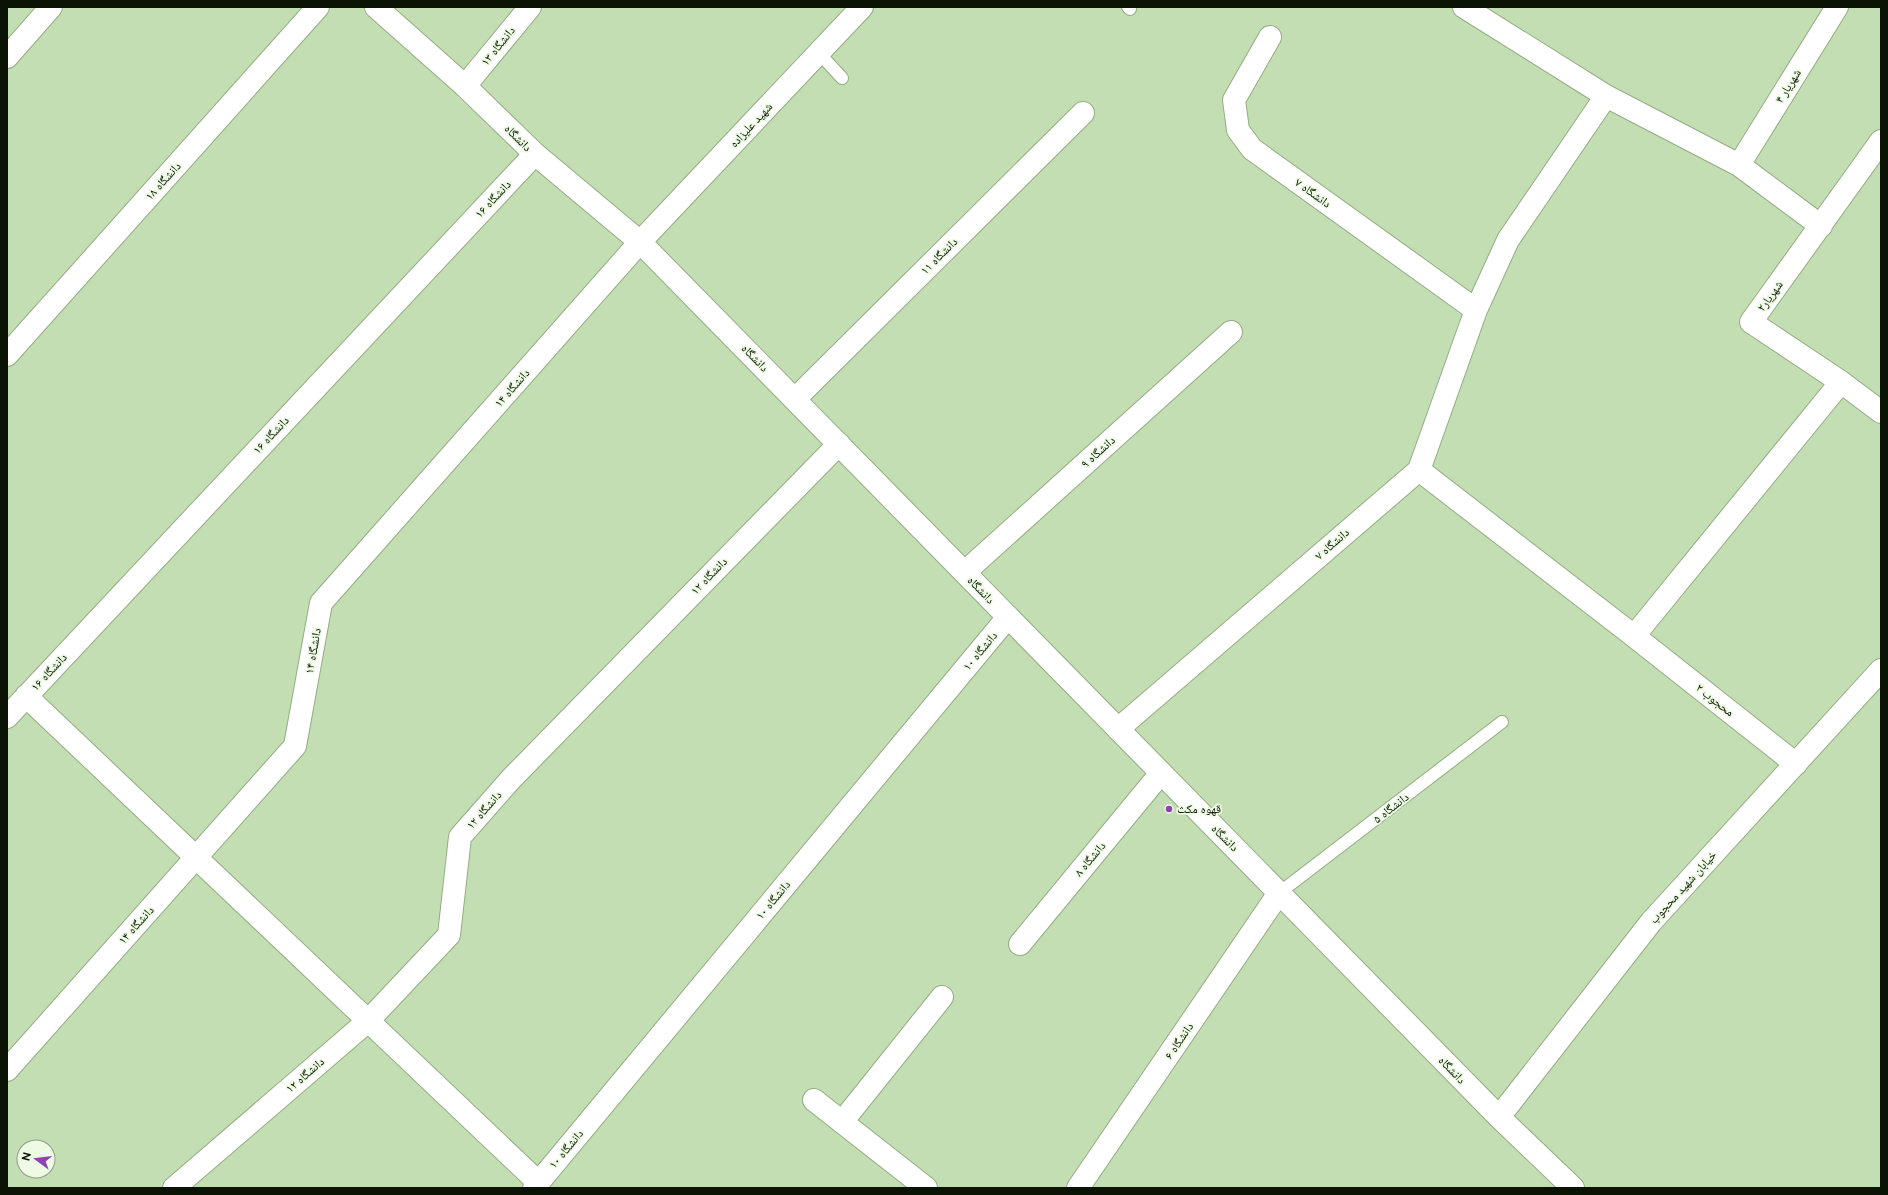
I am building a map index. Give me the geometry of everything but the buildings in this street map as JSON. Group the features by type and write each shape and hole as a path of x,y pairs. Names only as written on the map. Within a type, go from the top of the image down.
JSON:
{"street":[{"path":"7,57 51,7"},
{"name":"دانشگاه ۱۸","path":"7,355 318,7"},
{"name":"دانشگاه","path":"376,7 465,86 535,154 640,242 1499,1117 1573,1188"},
{"name":"دانشگاه ۱۳","path":"465,86 530,7"},
{"path":"1464,7 1606,96 1739,165 1822,226"},
{"name":"شهریار ۴","path":"1739,165 1837,7"},
{"name":"شهید علیزاده","path":"640,242 819,53 856,9"},
{"name":"دانشگاه ۷","path":"1270,37 1234,100 1238,130 1252,149 1476,310"},
{"name":"دانشگاه ۷","path":"1118,729 1418,470 1476,310 1508,240 1606,96"},
{"name":"دانشگاه ۱۱","path":"795,399 1083,113"},
{"name":"شهریار۲","path":"1881,141 1822,226 1751,322 1841,382 1881,412"},
{"name":"دانشگاه ۱۶","path":"7,717 535,154"},
{"name":"دانشگاه ۱۴","path":"7,1070 295,746 321,603 640,242"},
{"name":"دانشگاه ۹","path":"965,572 1231,332"},
{"path":"1634,636 1841,382"},
{"name":"دانشگاه ۱۲","path":"174,1188 368,1021 449,935 460,837 511,779 839,444"},
{"name":"محجوب ۲","path":"1418,470 1634,636 1796,764"},
{"name":"دانشگاه ۱۰","path":"536,1185 1008,617"},
{"name":"خیابان شهید محجوب","path":"1499,1117 1651,922 1881,670"},
{"path":"26,696 368,1021 536,1185"},
{"name":"دانشگاه ۸","path":"1020,944 1161,773"},
{"name":"دانشگاه ۶","path":"1078,1188 1279,893"},
{"path":"842,1122 942,997"},
{"path":"814,1100 926,1188"}],"lane":[{"path":"819,53 842,78"},
{"name":"دانشگاه ۵","path":"1279,893 1502,722"}],"place":[{"name":"قهوه مکث","path":"1169,809"}]}
